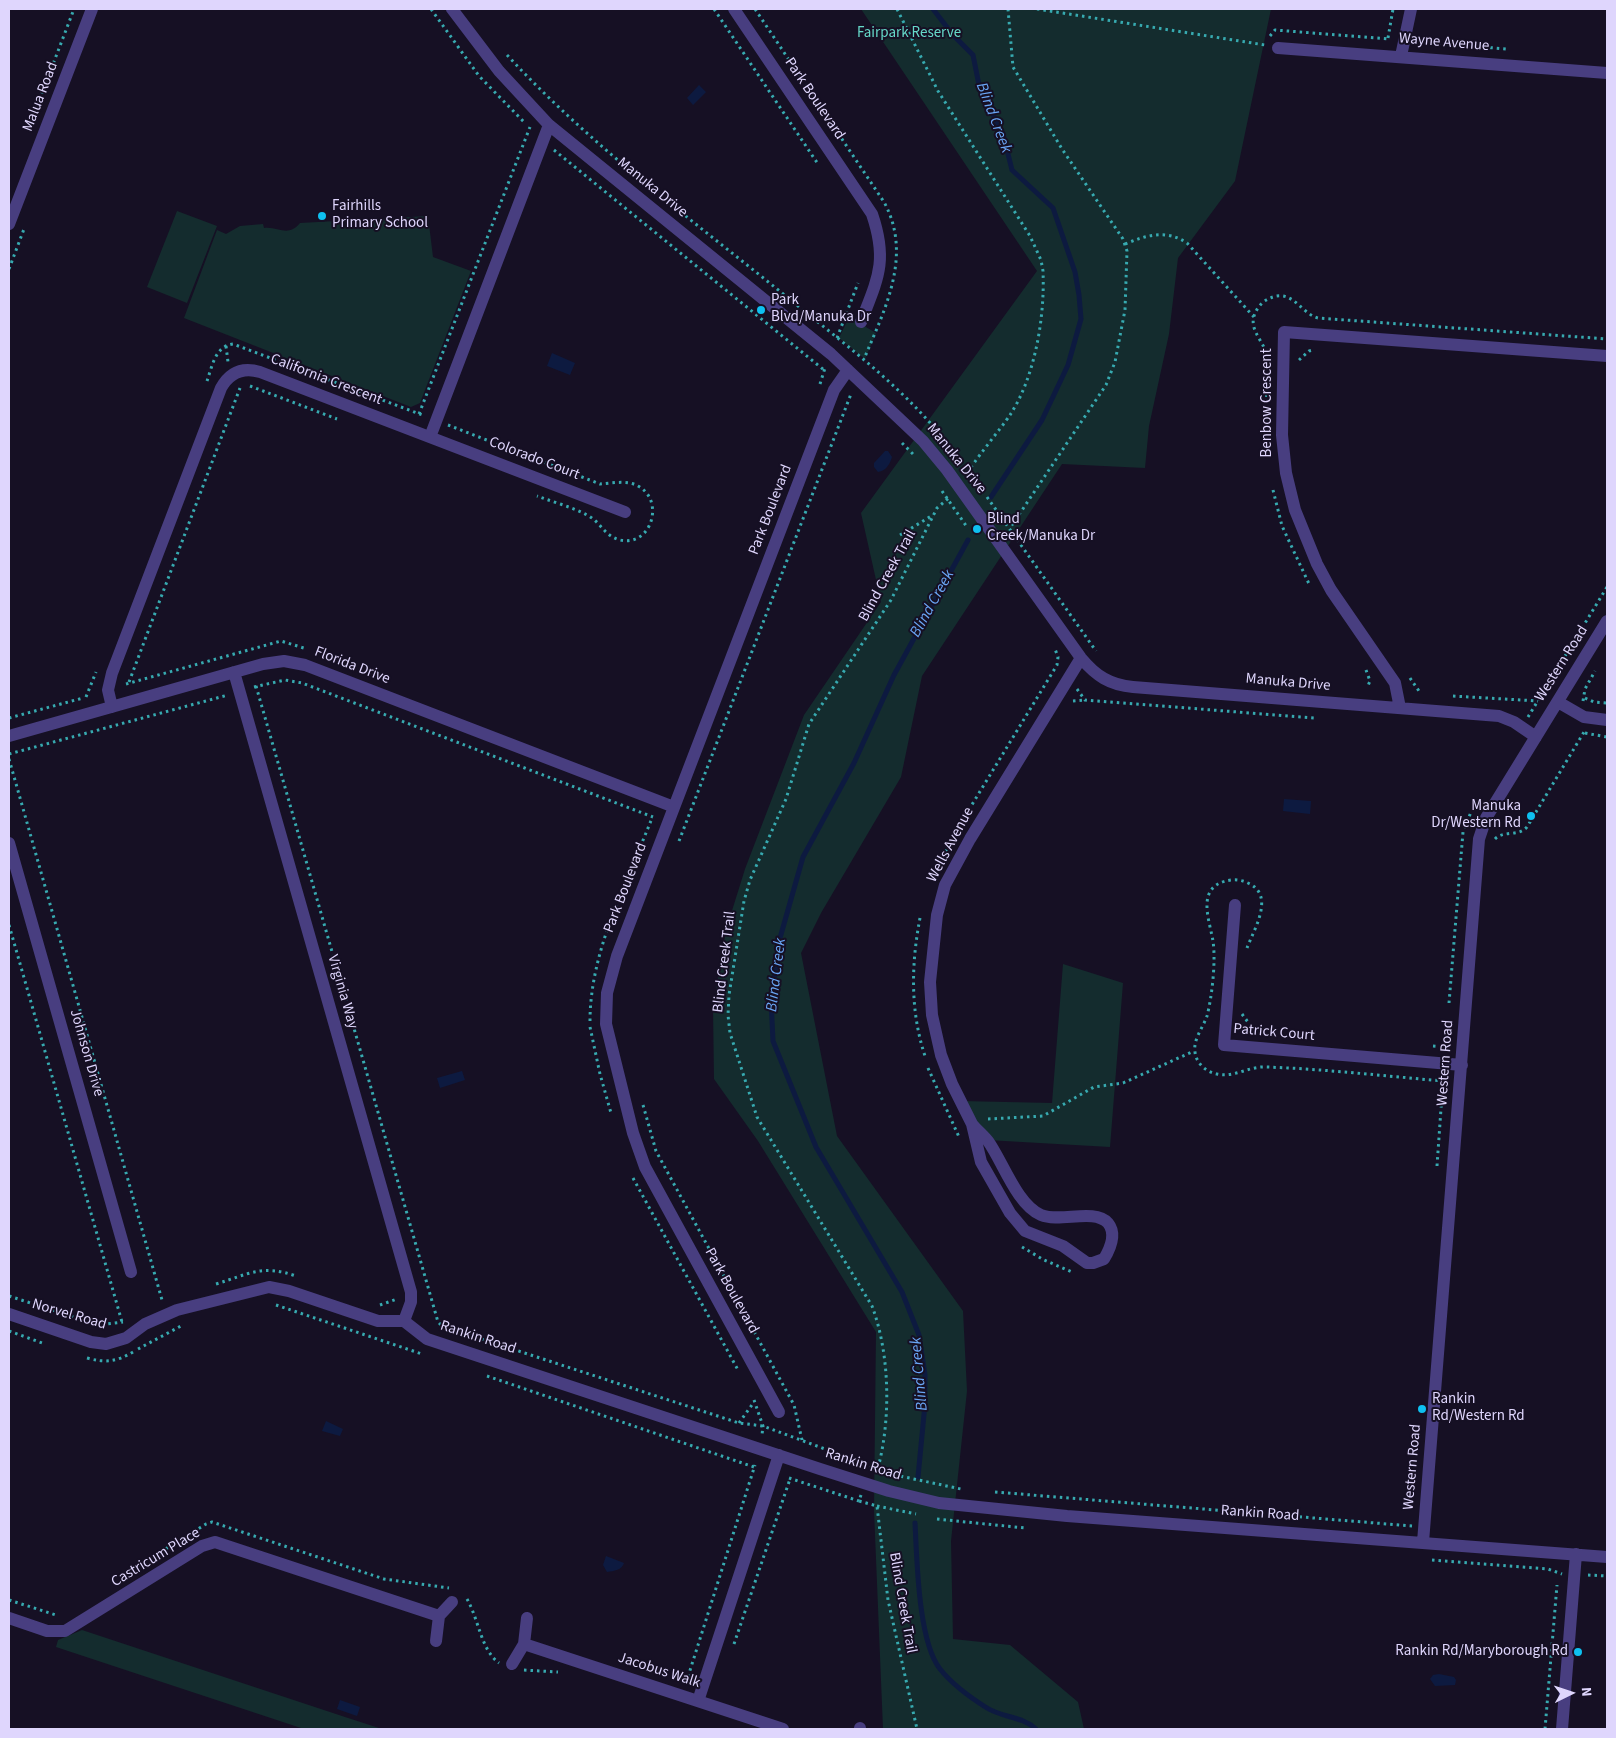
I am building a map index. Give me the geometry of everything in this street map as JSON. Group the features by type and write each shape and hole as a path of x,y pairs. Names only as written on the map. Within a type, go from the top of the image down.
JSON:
{"street":[{"name":"Malua Road","path":"9,224 92,9"},
{"name":"Manuka Drive","path":"452,9 499,71 549,125 786,316 848,370 932,451 960,496 990,532 1081,658 1100,677 1121,686 1499,716 1514,722 1536,737"},
{"name":"Park Boulevard","path":"734,9 872,214 881,246 880,268 861,322"},
{"path":"1401,56 1411,9"},
{"name":"Wayne Avenue","path":"1278,48 1607,73"},
{"path":"430,437 549,125"},
{"name":"Benbow Crescent","path":"1400,708 1396,683 1331,590 1307,541 1295,510 1286,473 1282,435 1284,332 1607,356"},
{"name":"California Crescent","path":"112,707 108,690 110,679 222,388 229,377 243,370 260,372 430,437"},
{"name":"Park Boulevard","path":"779,1412 645,1167 633,1133 608,1038 606,1009 611,974 674,807 836,386 848,370"},
{"name":"Colorado Court","path":"430,437 625,512"},
{"name":"Western Road","path":"1424,1542 1478,839 1486,818 1607,622"},
{"name":"Wells Avenue","path":"978,1121 981,1162 1018,1224 1025,1231 1063,1246 1088,1262 1093,1263 1104,1259 1112,1239 1112,1230 1102,1218 1057,1219 1035,1212 1020,1196 978,1121 952,1084 941,1054 932,1015 930,982 937,915 945,885 957,861 1081,658"},
{"name":"Florida Drive","path":"9,736 234,672 284,661 305,665 674,807"},
{"name":"Virginia Way","path":"234,672 411,1292 411,1302 404,1321"},
{"path":"1558,702 1584,717 1607,720"},
{"name":"Johnson Drive","path":"9,843 131,1272"},
{"name":"Patrick Court","path":"1235,905 1224,1046 1462,1065"},
{"name":"Norvel Road","path":"9,1314 100,1344 120,1341 145,1324 178,1310 269,1287 289,1291 378,1321 404,1321"},
{"name":"Rankin Road","path":"404,1321 428,1339 889,1491 939,1503 1066,1516 1607,1557"},
{"path":"698,1701 779,1455"},
{"name":"Castricum Place","path":"9,1618 47,1631 65,1631 202,1546 214,1542 439,1616"},
{"path":"1562,1729 1576,1554"},
{"path":"436,1640 439,1616 453,1596"},
{"path":"511,1667 524,1644 527,1618"},
{"name":"Jacobus Walk","path":"524,1644 783,1729"}],"path":[{"path":"26,135 74,9"},
{"path":"206,382 217,354 226,346 241,346 419,414 530,127 479,76 431,9"},
{"path":"714,9 823,170"},
{"path":"897,9 938,91 1030,236 1044,271 1036,347 1026,386 1003,427 967,472"},
{"path":"1008,9 1013,67 1062,149 1125,244 1128,258 1125,310 1112,373 1106,385 1010,528"},
{"path":"1037,9 1242,40 1269,46 1271,33 1275,30 1388,38 1394,9"},
{"path":"505,53 575,124 869,364 921,415 956,456"},
{"path":"556,152 825,370"},
{"path":"1125,244 1153,235 1180,238 1187,243 1254,317 1263,302 1280,297 1295,300 1318,318 1607,339"},
{"path":"837,337 859,281"},
{"path":"226,346 229,366"},
{"path":"126,684 129,683 242,383"},
{"path":"675,850 851,394 858,400"},
{"path":"897,439 917,458"},
{"path":"962,464 973,479"},
{"path":"938,485 970,531"},
{"path":"983,493 1010,528 1098,654"},
{"name":"Blind Creek Trail","path":"878,1468 884,1440 886,1372 884,1343 877,1319 872,1306 810,1200 757,1117 730,1033 728,1015 729,995 744,901 750,880 786,799 809,724 891,600 940,504 948,499 960,496"},
{"path":"900,535 934,514"},
{"path":"1527,718 1607,587"},
{"path":"934,873 948,844 1058,665 1058,654 1050,642"},
{"path":"1599,665 1585,689 1584,695 1591,701 1607,703"},
{"path":"9,718 86,697 97,669"},
{"path":"1404,670 1421,694 1431,695"},
{"path":"613,1118 591,1037 590,998 599,953 653,817 302,683 285,680 256,686 436,1318 442,1326 739,1423 763,1426 895,1475 962,1489"},
{"path":"1363,690 1373,689"},
{"path":"9,754 225,696"},
{"path":"1450,696 1538,701"},
{"path":"1067,704 1076,699 1085,700"},
{"path":"1492,843 1503,833 1518,832 1527,828 1584,732"},
{"path":"9,759 162,1300"},
{"path":"1246,955 1260,916 1260,896 1248,882 1229,880 1210,892 1206,904 1213,941 1214,962 1207,1015 1194,1051 1203,1067 1221,1075 1267,1067 1443,1081"},
{"path":"921,914 916,939 913,987 918,1028 934,1084 962,1145"},
{"path":"9,925 122,1322 98,1325 9,1296"},
{"path":"1242,1013 1242,1017 1253,1029 1269,1033"},
{"path":"1424,1045 1446,1047"},
{"path":"978,1121 1043,1116 1094,1087 1123,1083 1194,1051"},
{"path":"642,1102 656,1151 794,1405 803,1441"},
{"path":"632,1176 740,1376"},
{"path":"1017,1243 1044,1260 1080,1275"},
{"path":"271,1304 431,1357"},
{"path":"428,1306 433,1307"},
{"path":"79,1355 102,1362 119,1360 185,1324"},
{"path":"9,1332 53,1346"},
{"path":"486,1376 754,1467 686,1684"},
{"path":"750,1393 763,1426 762,1438"},
{"path":"739,1423 755,1402"},
{"path":"732,1651 790,1479 877,1506 920,1515"},
{"path":"990,1492 1409,1525"},
{"path":"859,1501 862,1493"},
{"name":"Blind Creek Trail","path":"877,1506 888,1600 917,1729"},
{"path":"929,1517 938,1519"},
{"path":"130,1572 212,1522 384,1579 437,1585 453,1596"},
{"path":"1545,1729 1558,1573"},
{"path":"1590,1575 1607,1576"},
{"path":"464,1596 479,1624 486,1649 493,1658 511,1667 549,1670 566,1675"},
{"path":"9,1600 53,1615 63,1614"}],"green space":[{"name":"Fairpark Reserve","path":"861,9 1271,9 1235,181 1178,258 1169,334 1149,426 1145,468 1062,464 922,676 901,777 821,913 801,953 837,1136 963,1311 967,1391 951,1541 953,1639 1010,1645 1078,1702 1084,1729 883,1729 874,1510 876,1332 758,1141 714,1079 713,1008 726,930 745,869 804,715 881,602 861,513 1037,271"},
{"path":"177,211 217,226 187,303 147,287"},
{"path":"428,216 433,257 471,271 420,403 411,407 184,318 217,230 226,234 240,226 263,224 264,228 287,231 300,223"},
{"path":"849,317 876,333 865,359 839,338"},
{"path":"1063,964 1123,983 1110,1147 987,1140 960,1101 1052,1103"},
{"path":"82,1630 382,1729 304,1729 56,1647 58,1640"}],"water":[{"path":"699,85 706,92 693,105 687,98"},
{"path":"552,353 575,363 570,375 547,366"},
{"path":"885,451 888,451 892,457 890,462 885,469 878,472 874,467 874,463"},
{"path":"1284,799 1311,801 1310,814 1283,811"},
{"path":"462,1071 465,1080 440,1088 437,1078"},
{"path":"326,1421 343,1429 340,1436 322,1431"},
{"path":"606,1556 624,1563 617,1570 607,1572 603,1565"},
{"path":"1439,1674 1454,1677 1456,1680 1455,1685 1435,1686 1430,1679 1433,1675"},
{"path":"340,1700 360,1707 357,1716 337,1709"}],"waterway":[{"name":"Blind Creek","path":"933,9 953,35 973,55 980,90 1003,134 1012,170 1053,208 1075,272 1079,295 1081,319 1068,365 1042,420 991,497"},
{"name":"Blind Creek","path":"918,1477 925,1404 925,1375 919,1335 902,1292 816,1147 773,1041 771,999 780,938 803,857 854,763 894,675 968,540"},
{"name":"Blind Creek","path":"915,1523 918,1578 923,1620 927,1639 940,1669 962,1690 987,1708 999,1714 1019,1719 1036,1729"}],"place":[{"name":"Fairhills Primary School","path":"322,216"},
{"name":"Park Blvd/Manuka Dr","path":"761,310"},
{"name":"Blind Creek/Manuka Dr","path":"977,529"},
{"name":"Manuka Dr/Western Rd","path":"1531,816"},
{"name":"Rankin Rd/Western Rd","path":"1422,1409"},
{"name":"Rankin Rd/Maryborough Rd","path":"1578,1652"}]}
